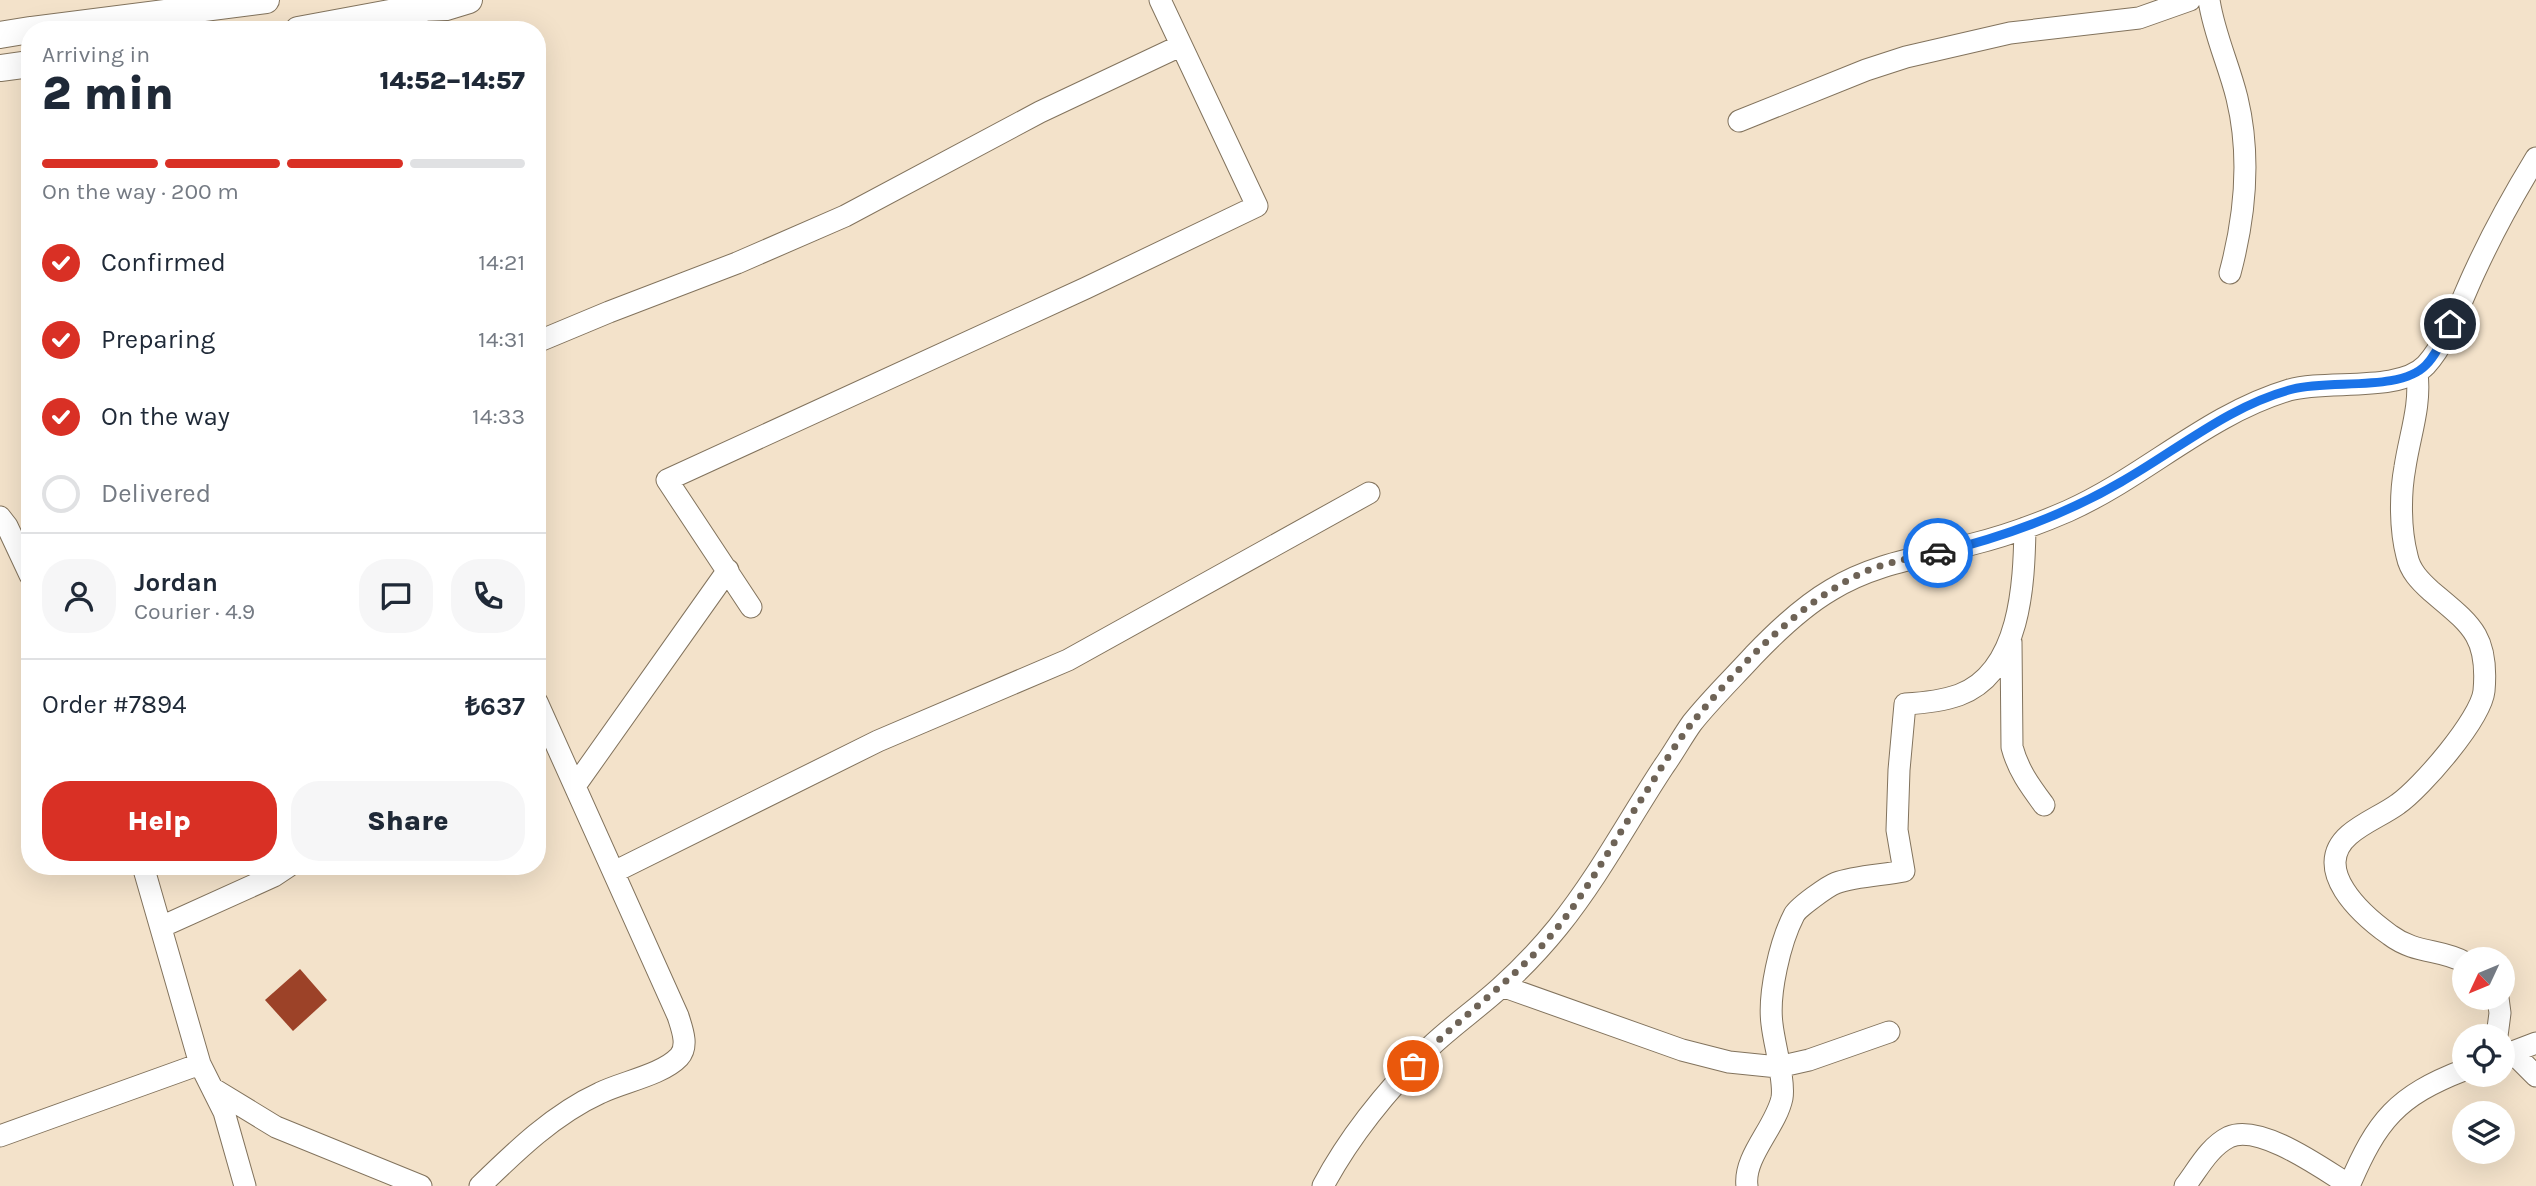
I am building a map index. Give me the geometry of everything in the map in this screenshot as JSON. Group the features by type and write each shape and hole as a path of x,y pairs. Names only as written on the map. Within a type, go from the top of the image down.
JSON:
{"main road":[{"path":"102,21 266,0"},
{"path":"361,21 417,13 469,0"},
{"path":"0,35 21,32"},
{"path":"0,68 21,65"}],"street":[{"path":"751,607 667,480 1086,288 1257,206 1160,0"},
{"path":"1739,121 1906,57 2010,33 2139,18 2190,0"},
{"path":"2208,0 2238,100 2245,148 2245,184 2240,230 2230,273"},
{"path":"546,338 737,263 845,216 1040,112 1180,46"},
{"path":"1323,1186 1357,1132 1394,1087 1432,1046 1502,986 1564,919 1691,724 1788,622 1814,600 1864,572 1895,561 1978,543 2025,528 2088,501 2223,420 2265,398 2294,388 2333,383 2385,383 2417,373 2440,346 2494,230 2536,158"},
{"path":"2417,373 2418,405 2404,468 2402,495 2407,557 2421,582 2469,625 2480,642 2485,658 2483,696 2462,734 2440,763 2402,802 2348,836 2334,861 2335,872 2357,906 2393,937 2414,948 2452,956"},
{"path":"614,872 878,741 1068,660 1369,493"},
{"path":"0,517 21,556"},
{"path":"2025,528 2023,583 2011,640 2012,747 2016,763 2044,805"},
{"path":"575,786 728,570"},
{"path":"1747,1186 1748,1170 1770,1129 1782,1098 1771,1020 1772,994 1777,967 1795,912 1835,883 1904,871 1897,830 1905,704 1935,701 1961,694 1991,671 2011,640"},
{"path":"480,1186 524,1145 573,1107 667,1066 684,1051 684,1037 678,1016 546,724"},
{"path":"146,875 200,1064 228,1123 245,1186"},
{"path":"161,927 276,875"},
{"path":"1502,986 1682,1050 1729,1062 1778,1067 1810,1060 1889,1032"},
{"path":"2515,1052 2536,1043"},
{"path":"2515,1060 2536,1076"},
{"path":"0,1136 200,1064"},
{"path":"2185,1186 2219,1144 2232,1136 2258,1136 2296,1152 2349,1186 2357,1166 2387,1117 2420,1089 2452,1075"},
{"path":"212,1088 276,1127 421,1186"}],"building":[{"path":"300,969 327,1000 293,1031 265,1000"}],"way so far":[{"path":"1413,1066 1432,1046 1502,986 1558,928 1691,724 1763,646 1814,600 1864,572 1895,561 1938,553"}],"route":[{"path":"1938,553 2009,534 2088,501 2223,420 2265,398 2294,388 2333,383 2385,383 2417,373 2440,346 2450,324"}]}
